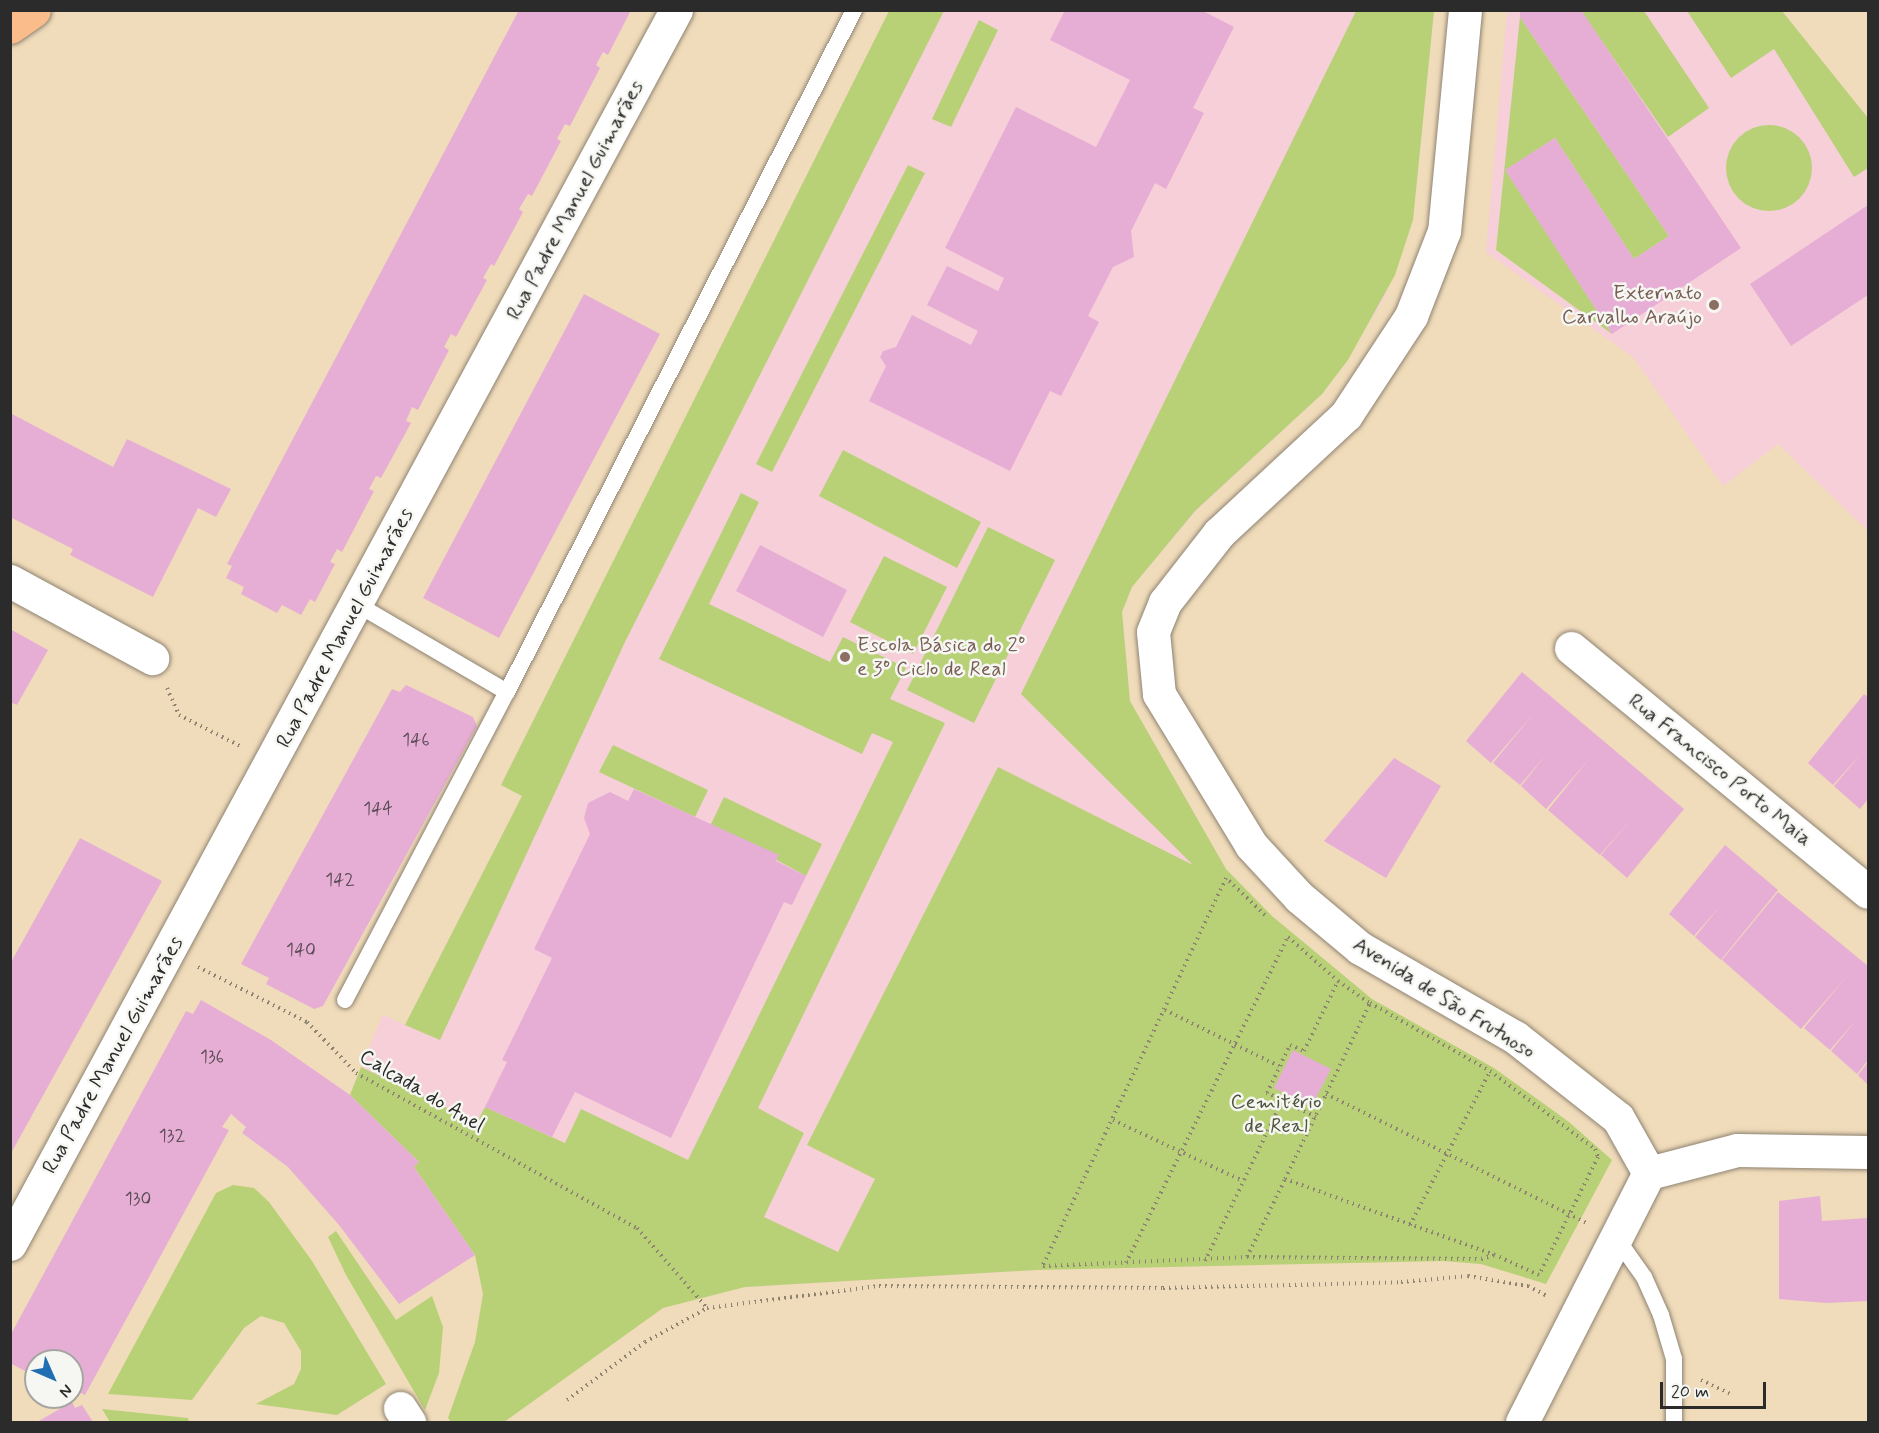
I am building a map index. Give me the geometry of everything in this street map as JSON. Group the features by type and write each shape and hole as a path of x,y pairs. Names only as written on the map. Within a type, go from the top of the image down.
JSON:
{"main road":[{"path":"10,27 34,10"}],"street":[{"name":"Rua Padre Manuel Guimarães","path":"10,1244 358,605 676,10"},
{"name":"Avenida de São Frutuoso","path":"1465,10 1444,231 1411,316 1346,415 1219,533 1165,602 1153,632 1159,694 1251,845 1299,897 1360,948 1515,1037 1618,1118 1649,1173"},
{"path":"10,581 152,658"},
{"name":"Rua Francisco Porto Maia","path":"1571,648 1869,892"},
{"path":"1522,1422 1649,1173 1737,1150 1869,1152"}],"lane":[{"path":"345,1000 507,692 854,10"},
{"path":"358,605 507,692"},
{"path":"1617,1239 1644,1277 1661,1315 1674,1359 1674,1422"}],"path":[{"path":"179,715 243,748 238,758"},
{"path":"1272,922 1226,878 1043,1266 1205,1261 1246,1257 1480,1258 1495,1255"},
{"path":"1280,929 1338,981 1370,1003 1490,1071 1595,1149 1598,1157 1539,1275 1495,1255 1285,1179"},
{"path":"1126,1263 1288,937"},
{"name":"Calcada do Anel","path":"169,952 307,1022 356,1073 637,1228 707,1308"},
{"path":"1316,1117 1267,1093 1290,1045 1304,1051 1338,981"},
{"path":"1246,1257 1370,1003"},
{"path":"1165,1010 1279,1066"},
{"path":"1410,1225 1490,1071"},
{"path":"1326,1094 1617,1239"},
{"path":"1205,1261 1282,1101"},
{"path":"1113,1120 1243,1181"},
{"path":"567,1400 645,1342 707,1308 879,1286 1163,1288 1401,1282 1468,1276 1528,1286"}],"shaded area":[{"name":"Escola Básica do 2º e 3º Ciclo de Real","path":"889,11 1434,11 1413,220 1383,301 1322,394 1195,512 1132,587 1122,612 1130,701 1226,869 1036,1270 745,1287 361,1067 383,1015 405,1025 522,796 501,785"},
{"name":"Externato Carvalho Araújo","path":"1507,11 1782,11 1868,118 1868,531 1778,444 1723,486 1634,358 1486,252"}],"green space":[{"path":"889,11 944,11 625,642 440,1040 405,1025 522,796 501,785"},
{"name":"Cemitério de Real","path":"1356,11 1434,11 1413,220 1395,275 1348,360 1322,394 1195,511 1132,587 1122,612 1130,701 1226,869 1272,916 1372,999 1494,1068 1569,1122 1612,1160 1546,1284 1481,1264 1443,1261 1036,1270 745,1287 663,1308 504,1422 451,1422 448,1418 475,1342 483,1294 475,1255 414,1167 419,1162 350,1095 361,1067 477,1122 485,1107 565,1143 581,1109 688,1160 893,742 872,733 862,754 659,659 741,493 759,502 709,604 830,662 843,637 906,668 890,699 945,723 758,1108 804,1133 764,1217 838,1252 875,1179 807,1145 998,767 1193,865 1021,694"},
{"path":"1581,11 1644,11 1709,108 1668,137"},
{"path":"1687,11 1782,11 1868,118 1868,168 1854,177 1774,49 1731,78"},
{"path":"1520,17 1669,236 1634,259 1555,138 1506,170 1612,334 1496,250"},
{"path":"979,20 998,30 951,127 932,119"},
{"path":"1769,125 1785,129 1799,138 1808,152 1812,168 1808,184 1799,198 1785,207 1769,211 1753,207 1739,198 1730,184 1726,168 1730,152 1739,138 1753,129"},
{"path":"908,165 925,173 772,472 756,464"},
{"path":"843,450 981,522 957,568 819,496"},
{"path":"988,527 1055,560 974,723 907,690"},
{"path":"884,556 947,587 913,654 850,622"},
{"path":"613,745 708,790 695,817 599,772"},
{"path":"724,797 822,844 806,876 711,824"},
{"path":"233,1185 254,1188 269,1202 312,1261 386,1384 337,1415 256,1404 294,1384 301,1369 301,1351 284,1323 261,1316 244,1328 192,1400 108,1394 216,1193"},
{"path":"336,1231 396,1320 432,1296 443,1327 439,1373 425,1410 346,1275 328,1237"},
{"path":"102,1409 188,1418 189,1422 110,1422"}],"building":[{"path":"519,10 631,10 608,55 603,52 596,65 600,68 570,126 565,124 557,139 561,141 532,196 528,194 519,209 523,212 494,266 491,264 483,278 487,280 456,337 451,334 444,347 449,350 418,410 412,407 406,421 411,423 381,478 376,476 369,489 374,491 342,552 337,549 330,562 335,564 315,602 310,599 301,615 282,605 277,613 241,594 244,587 226,578 232,566 227,564"},
{"path":"1065,10 1201,10 1234,27 1193,108 1204,113 1166,189 1155,183 1131,231 1134,257 1113,267 1088,316 1099,322 1061,396 1050,391 1010,471 869,401 886,366 880,357 883,351 896,347 912,315 971,345 978,331 927,305 947,266 998,291 1004,278 945,248 1016,107 1096,147 1130,80 1050,40"},
{"path":"1520,10 1581,10 1741,248 1612,334 1505,170 1555,138 1634,259 1669,236 1520,17"},
{"path":"1868,205 1868,295 1791,346 1750,284"},
{"path":"584,294 660,334 499,638 423,598"},
{"path":"10,413 113,467 127,439 231,489 216,517 198,508 153,597 70,555 73,549 10,517"},
{"path":"760,545 847,590 823,637 736,591"},
{"path":"10,629 48,650 17,705 10,702"},
{"path":"1522,672 1684,809 1627,878 1601,855 1632,818 1600,855 1548,810 1589,759 1546,809 1521,786 1546,755 1520,785 1493,763 1534,713 1491,763 1466,741"},
{"path":"406,685 473,717 477,726 323,1006 314,1009 266,984 269,978 241,964 392,689 400,692"},
{"path":"1864,694 1868,697 1868,799 1860,809 1834,786 1860,755 1833,785 1808,763"},
{"path":"1394,758 1441,786 1386,878 1324,841"},
{"path":"634,789 779,855 776,861 806,876 792,905 784,902 671,1138 575,1092 552,1137 485,1107 507,1062 502,1060 552,958 534,949 590,834 584,818 588,803 610,792 628,801"},
{"path":"80,838 162,881 10,1155 10,964"},
{"path":"1725,845 1778,890 1721,960 1695,937 1721,905 1694,936 1669,914"},
{"path":"1778,892 1868,966 1868,1060 1857,1074 1831,1051 1856,1020 1830,1050 1804,1028 1847,976 1801,1029 1722,960"},
{"path":"201,1000 271,1040 350,1095 419,1162 414,1167 475,1255 399,1304 339,1225 288,1167 242,1133 246,1127 231,1114 222,1127 229,1130 85,1395 84,1349 24,1349 24,1371 10,1363 10,1336 186,1011 193,1014"},
{"path":"1293,1050 1331,1069 1311,1107 1274,1088"},
{"path":"1868,1062 1868,1085 1858,1075"},
{"path":"1820,1196 1822,1221 1868,1218 1868,1301 1826,1303 1779,1299 1779,1201"},
{"path":"84,1408 93,1422 37,1422 60,1409"}],"place":[{"name":"Externato Carvalho Araújo","path":"1714,305"},
{"name":"Escola Básica do 2º e 3º Ciclo de Real","path":"845,657"}]}
